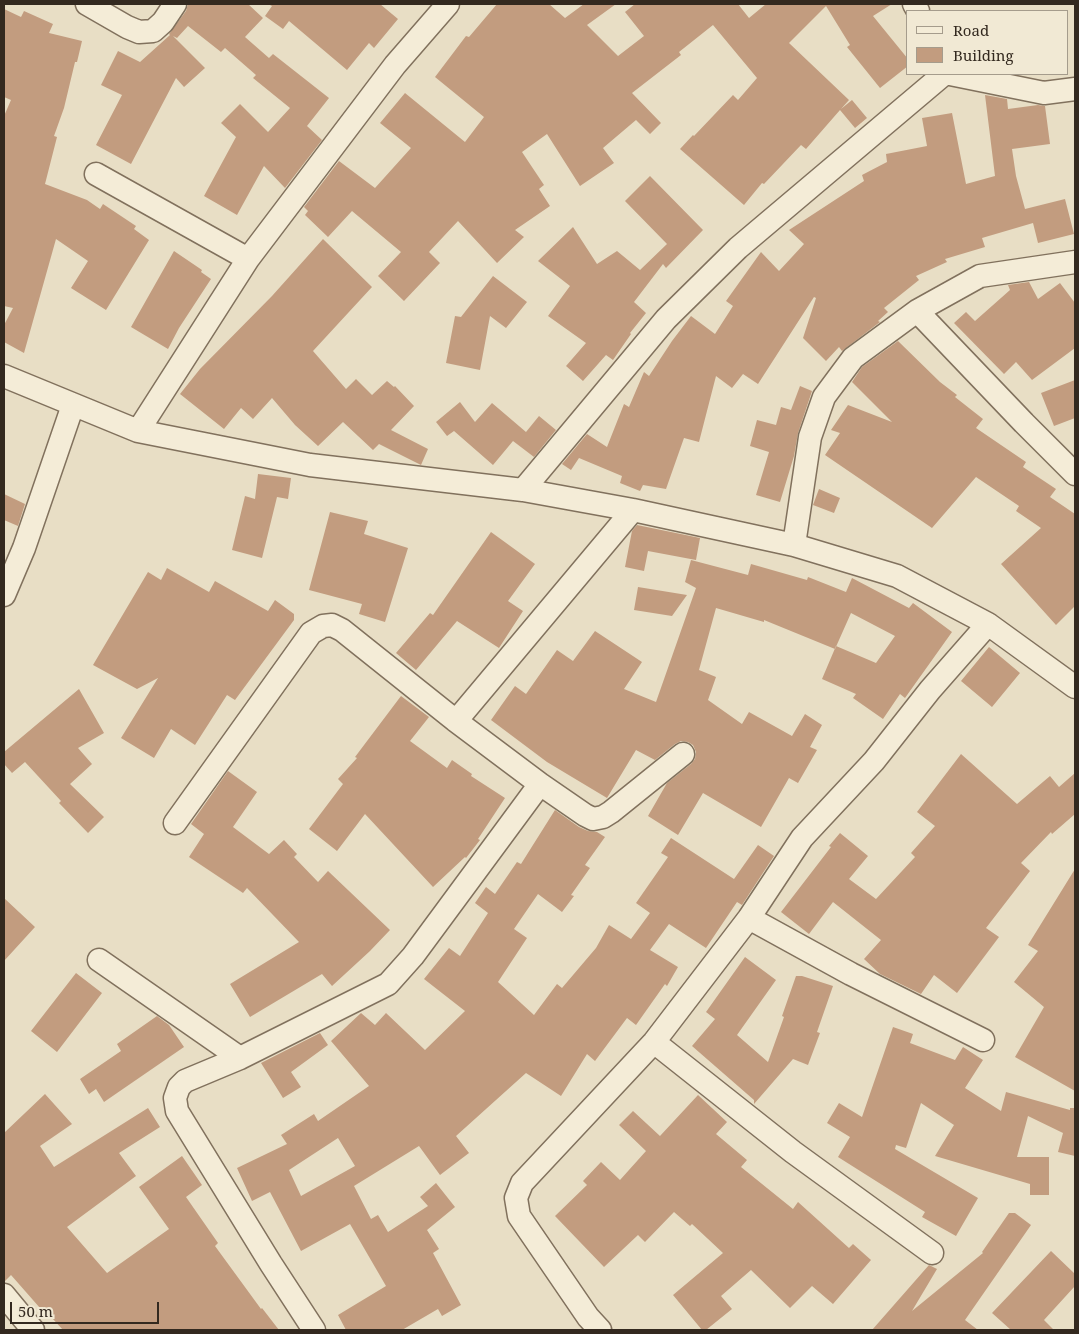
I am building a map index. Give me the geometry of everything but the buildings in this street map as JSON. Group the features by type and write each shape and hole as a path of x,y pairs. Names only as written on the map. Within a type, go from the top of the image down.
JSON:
{"street":[{"path":"88,4 139,32 153,31 163,22 176,4"},
{"path":"138,431 248,259 396,65 448,4"},
{"path":"523,490 673,313 738,248 943,75"},
{"path":"955,75 1044,93 1075,89"},
{"path":"96,174 248,259"},
{"path":"794,545 810,437 824,397 853,358 917,311 980,276 1075,262"},
{"path":"917,311 1075,474"},
{"path":"4,376 138,431 310,465 523,490 633,510 794,545 898,576 988,624 1075,687"},
{"path":"4,595 24,548 73,405"},
{"path":"456,721 633,510"},
{"path":"600,1330 588,1317 519,1216 516,1198 522,1183 654,1042 748,918 802,838 874,761 930,690 988,624"},
{"path":"175,823 311,632 323,626 332,625 342,630 456,721 540,784 593,819 603,817 683,754"},
{"path":"314,1330 177,1111 175,1098 179,1087 185,1081 240,1058 388,984 412,956 540,784"},
{"path":"748,918 851,974 983,1040"},
{"path":"100,960 240,1058"},
{"path":"654,1042 793,1152 932,1253"},
{"path":"4,1295 33,1330"}]}
